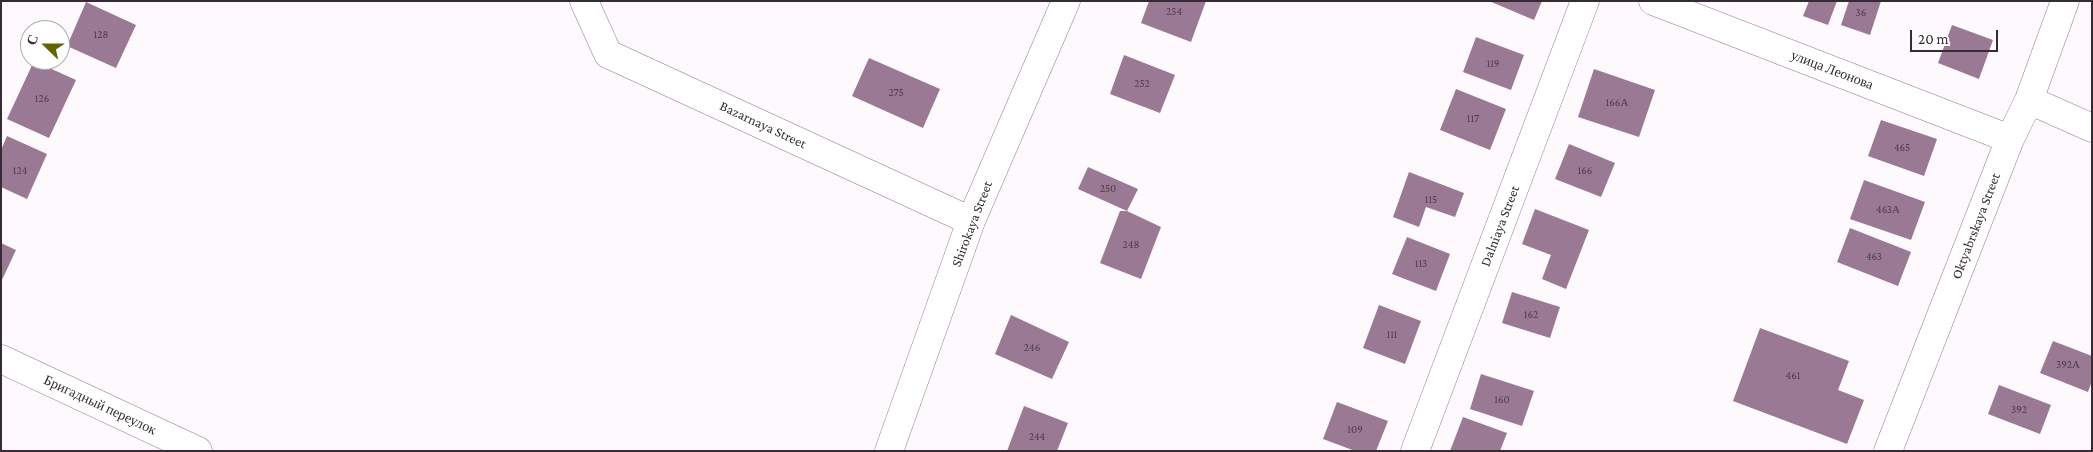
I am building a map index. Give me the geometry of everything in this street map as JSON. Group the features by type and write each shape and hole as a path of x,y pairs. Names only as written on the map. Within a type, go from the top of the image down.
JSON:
{"street":[{"name":"Bazarnaya Street","path":"584,1 608,54 971,221"},
{"name":"Shirokaya Street","path":"889,451 971,221 1066,1"},
{"name":"Dalniaya Street","path":"1415,451 1585,1"},
{"name":"улица Леонова","path":"1653,1 2010,139"},
{"name":"Oktyabrskaya Street","path":"1888,451 2010,139 2030,100 2065,1"},
{"path":"2030,100 2092,128"},
{"name":"Бригадный переулок","path":"1,359 198,451"}],"building":[{"path":"1149,1 1206,1 1191,42 1141,23"},
{"path":"1489,1 1542,1 1534,20"},
{"path":"1809,1 1837,1 1828,25 1803,16"},
{"path":"1849,1 1881,1 1870,35 1841,25"},
{"path":"86,2 136,25 116,68 70,47 70,39"},
{"path":"1952,25 1993,40 1979,79 1938,63"},
{"path":"1476,37 1524,55 1511,90 1463,72"},
{"path":"1124,55 1175,75 1160,113 1110,94"},
{"path":"869,58 940,89 923,128 852,96"},
{"path":"1594,69 1655,90 1639,137 1578,117"},
{"path":"30,70 54,70 76,80 49,138 7,119"},
{"path":"1456,89 1506,109 1490,150 1440,130"},
{"path":"1881,120 1937,139 1924,176 1868,156"},
{"path":"7,136 47,154 27,199 1,187 1,150"},
{"path":"1569,144 1615,163 1601,197 1555,179"},
{"path":"1088,167 1138,189 1127,211 1078,189"},
{"path":"1409,172 1464,193 1455,217 1426,207 1419,227 1393,217"},
{"path":"1864,180 1925,202 1911,240 1850,219"},
{"path":"1535,209 1589,230 1566,289 1542,279 1551,255 1522,244"},
{"path":"1120,211 1127,211 1161,227 1141,279 1100,263"},
{"path":"1850,228 1911,252 1898,286 1837,262"},
{"path":"1407,237 1450,254 1436,291 1392,274"},
{"path":"1,243 16,250 1,282"},
{"path":"1512,292 1560,307 1550,338 1502,323"},
{"path":"1379,305 1421,321 1405,364 1363,348"},
{"path":"1011,315 1069,342 1052,379 995,354"},
{"path":"1760,328 1849,361 1838,390 1864,400 1847,444 1733,401"},
{"path":"2053,341 2092,356 2092,381 2088,392 2040,373"},
{"path":"1481,374 1534,391 1522,426 1470,409"},
{"path":"1999,385 2051,405 2040,434 1988,414"},
{"path":"1337,402 1388,421 1376,451 1355,451 1323,439"},
{"path":"1024,406 1068,423 1057,451 1007,451"},
{"path":"1463,417 1507,433 1500,451 1450,451"}]}
